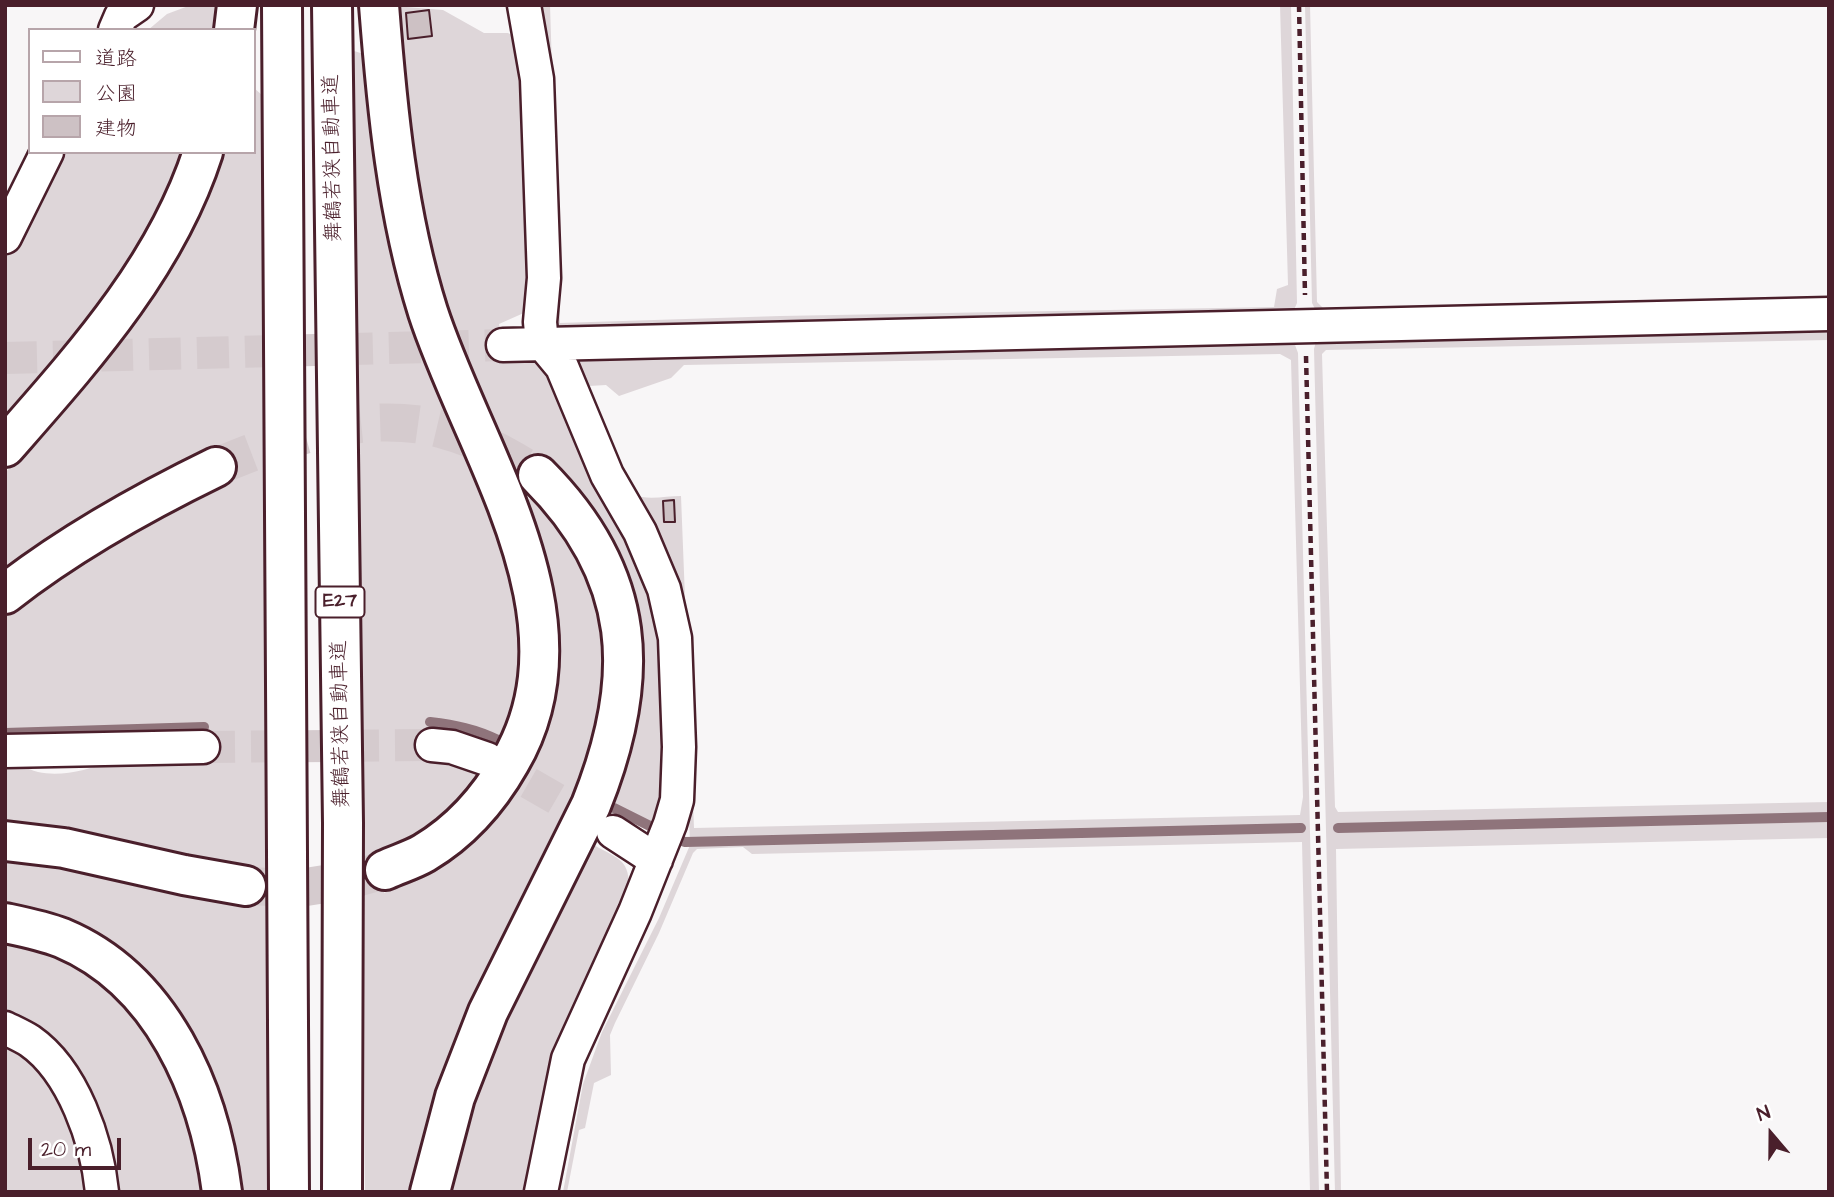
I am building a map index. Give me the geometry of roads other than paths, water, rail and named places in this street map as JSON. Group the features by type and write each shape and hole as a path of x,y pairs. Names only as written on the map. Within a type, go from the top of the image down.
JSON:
{"highway":[{"path":"379,8 397,169 416,269 447,366 517,530 535,600 540,658 538,692 518,749 481,805 455,830 423,853 385,870"},
{"name":"E27","path":"282,9 289,1192"},
{"name":"舞鶴若狭自動車道","path":"332,9 343,823 342,1192"},
{"path":"5,447 98,338 123,304 187,195 202,154"},
{"path":"5,594 59,555 114,521 216,467"},
{"path":"430,1192 455,1097 488,1012 591,805 603,776 619,715 623,640 621,619 606,568 576,518 538,475"},
{"path":"5,841 64,848 246,886"},
{"path":"5,923 33,929 84,949 129,983 150,1006 167,1029 193,1079 212,1139 222,1192"}],"street":[{"path":"116,28 121,16 137,5"},
{"path":"524,5 537,79 544,278 540,322 542,342 562,367 607,475 627,506 652,555 671,615 677,664 679,771 677,800 656,860 569,1059 541,1192"},
{"path":"5,237 46,154"},
{"path":"503,345 1829,314"},
{"path":"432,745 461,750 487,759"},
{"path":"5,751 203,747"},
{"path":"613,832 656,860"},
{"path":"5,1028 30,1041 54,1065 75,1098 90,1136 102,1192"}],"waterway":[{"path":"430,722 465,728 498,740"},
{"path":"5,733 204,727"},
{"path":"614,808 658,830"},
{"path":"1338,828 1829,817"},
{"path":"679,840 685,842 1301,828"}],"tunnel":[{"path":"5,358 503,345"},
{"path":"216,467 298,437 383,422 441,429 467,437 538,475"},
{"path":"203,747 432,745"},
{"path":"487,759 607,828"},
{"path":"246,886 300,888 349,880 385,870"}]}
